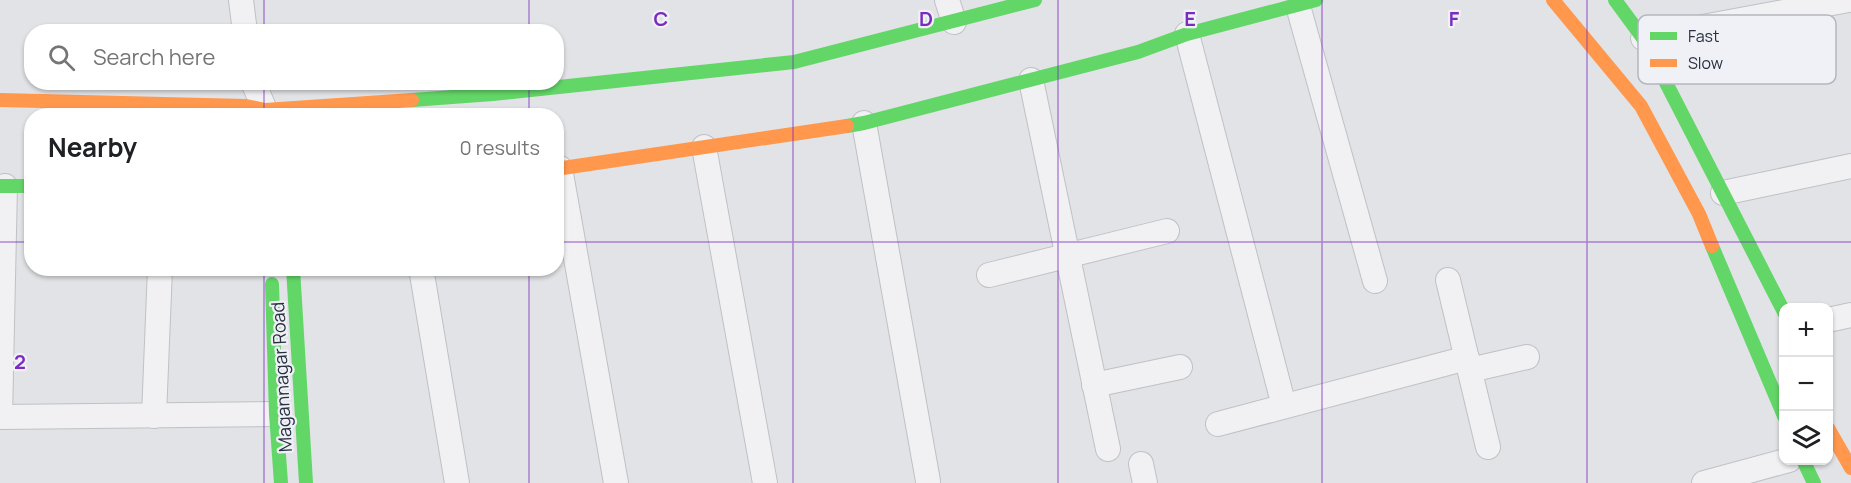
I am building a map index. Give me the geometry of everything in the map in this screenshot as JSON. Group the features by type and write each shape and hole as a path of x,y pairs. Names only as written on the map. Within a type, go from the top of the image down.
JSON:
{"main road":[{"path":"564,86 794,62 951,11 1035,0"},
{"path":"1553,0 1641,105 1699,214 1782,411"},
{"path":"1614,0 1638,31"},
{"path":"564,168 864,123 1138,52 1187,34 1293,4"},
{"path":"1667,84 1779,303"},
{"path":"0,100 255,102 492,94 530,90"},
{"path":"2,186 24,186"},
{"name":"Magannagar Road","path":"272,276 276,414 281,483"},
{"name":"Magannagar Road","path":"293,276 306,483"},
{"path":"1833,437 1851,468"},
{"path":"1805,465 1814,483"}],"street":[{"path":"241,0 244,24"},
{"path":"1756,15 1810,4 1849,0"},
{"path":"1293,4 1375,281"},
{"path":"1187,34 1284,406"},
{"path":"1031,80 1108,449"},
{"path":"864,123 928,481"},
{"path":"704,147 765,483"},
{"path":"1723,193 1851,166"},
{"path":"2,186 0,417 276,414"},
{"path":"564,201 616,483"},
{"path":"989,274 1167,231"},
{"path":"154,416 160,276"},
{"path":"423,276 457,483"},
{"path":"1449,280 1488,447"},
{"path":"1833,319 1851,315"},
{"path":"1218,424 1284,406 1468,364 1527,357"},
{"path":"1094,385 1180,367"},
{"path":"1704,483 1779,463"}],"traffic: fast":[{"path":"564,86 794,62 1035,0"},
{"path":"847,126 1138,52 1187,34 1316,0"},
{"path":"1615,0 1638,31"},
{"path":"1667,84 1779,303"},
{"path":"412,100 531,90"},
{"path":"0,186 24,186"},
{"path":"1712,246 1782,411"},
{"path":"293,276 306,483"},
{"path":"272,284 276,414 281,483"},
{"path":"1805,465 1814,483"}],"traffic: slow":[{"path":"1553,0 1641,106 1699,214 1712,246"},
{"path":"0,100 256,108"},
{"path":"294,108 412,100"},
{"path":"564,168 847,126"},
{"path":"1833,437 1851,468"}]}
